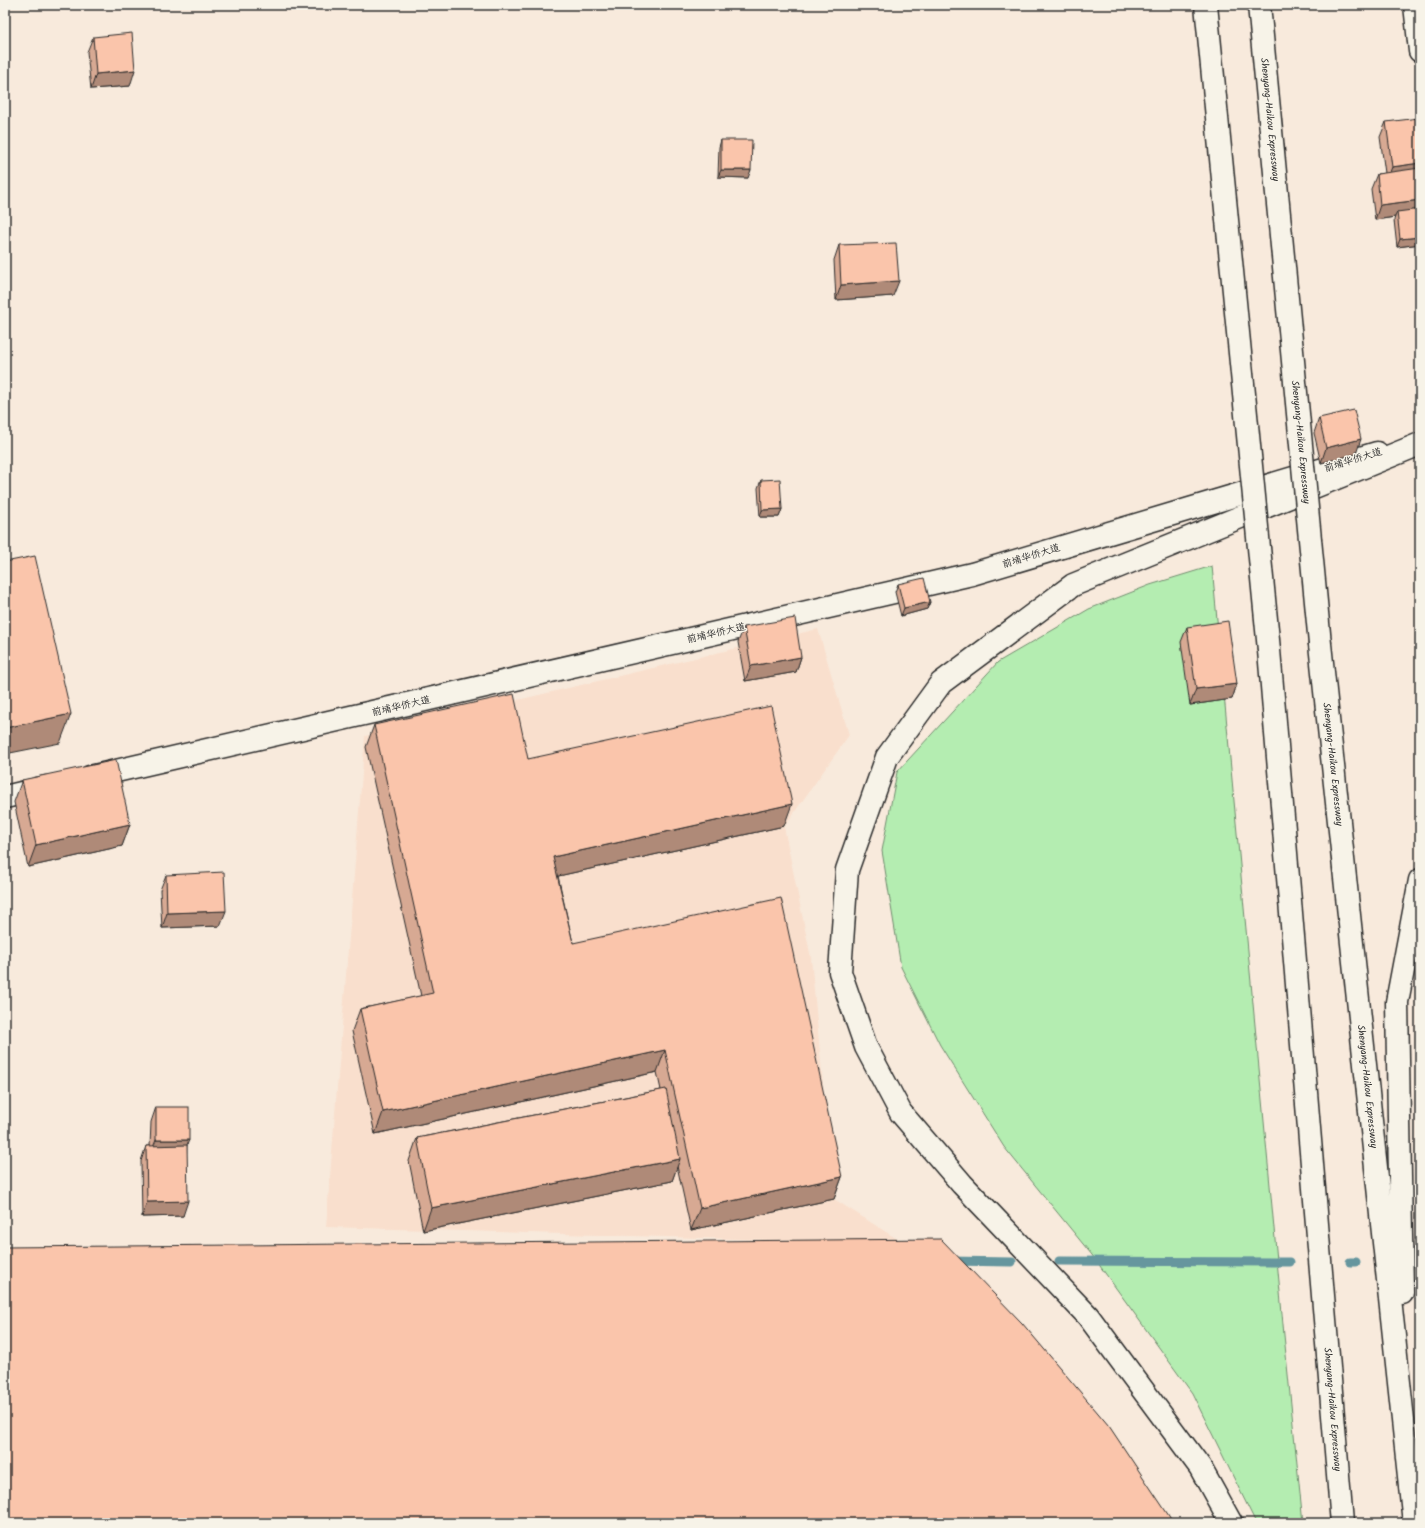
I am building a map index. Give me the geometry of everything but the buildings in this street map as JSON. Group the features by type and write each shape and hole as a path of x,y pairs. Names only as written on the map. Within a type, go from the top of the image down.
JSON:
{"main road":[{"name":"Shenyang-Haikou Expressway","path":"1206,5 1269,650 1342,1523"},
{"name":"Shenyang-Haikou Expressway","path":"1259,5 1320,644 1414,1523"},
{"path":"1415,5 1420,51"},
{"name":"前埔华侨大道","path":"5,797 972,574 1420,440"},
{"path":"1231,1523 1200,1467 1088,1316 962,1184 901,1113 866,1047 840,972 847,870 887,757 941,683 1073,585 1420,444"},
{"path":"1405,1435 1398,1002 1420,880"}],"shaded area":[{"path":"818,629 849,735 784,827 811,958 834,1199 905,1244 326,1227 365,736"}],"green space":[{"path":"1212,566 1303,1523 1256,1523 1192,1393 1092,1255 1004,1147 940,1045 901,967 882,851 897,772 998,662 1089,609 1150,585"}],"waterway":[{"path":"950,1261 1012,1262"},
{"path":"1059,1261 1290,1262"},
{"path":"1350,1262 1356,1262"}]}
